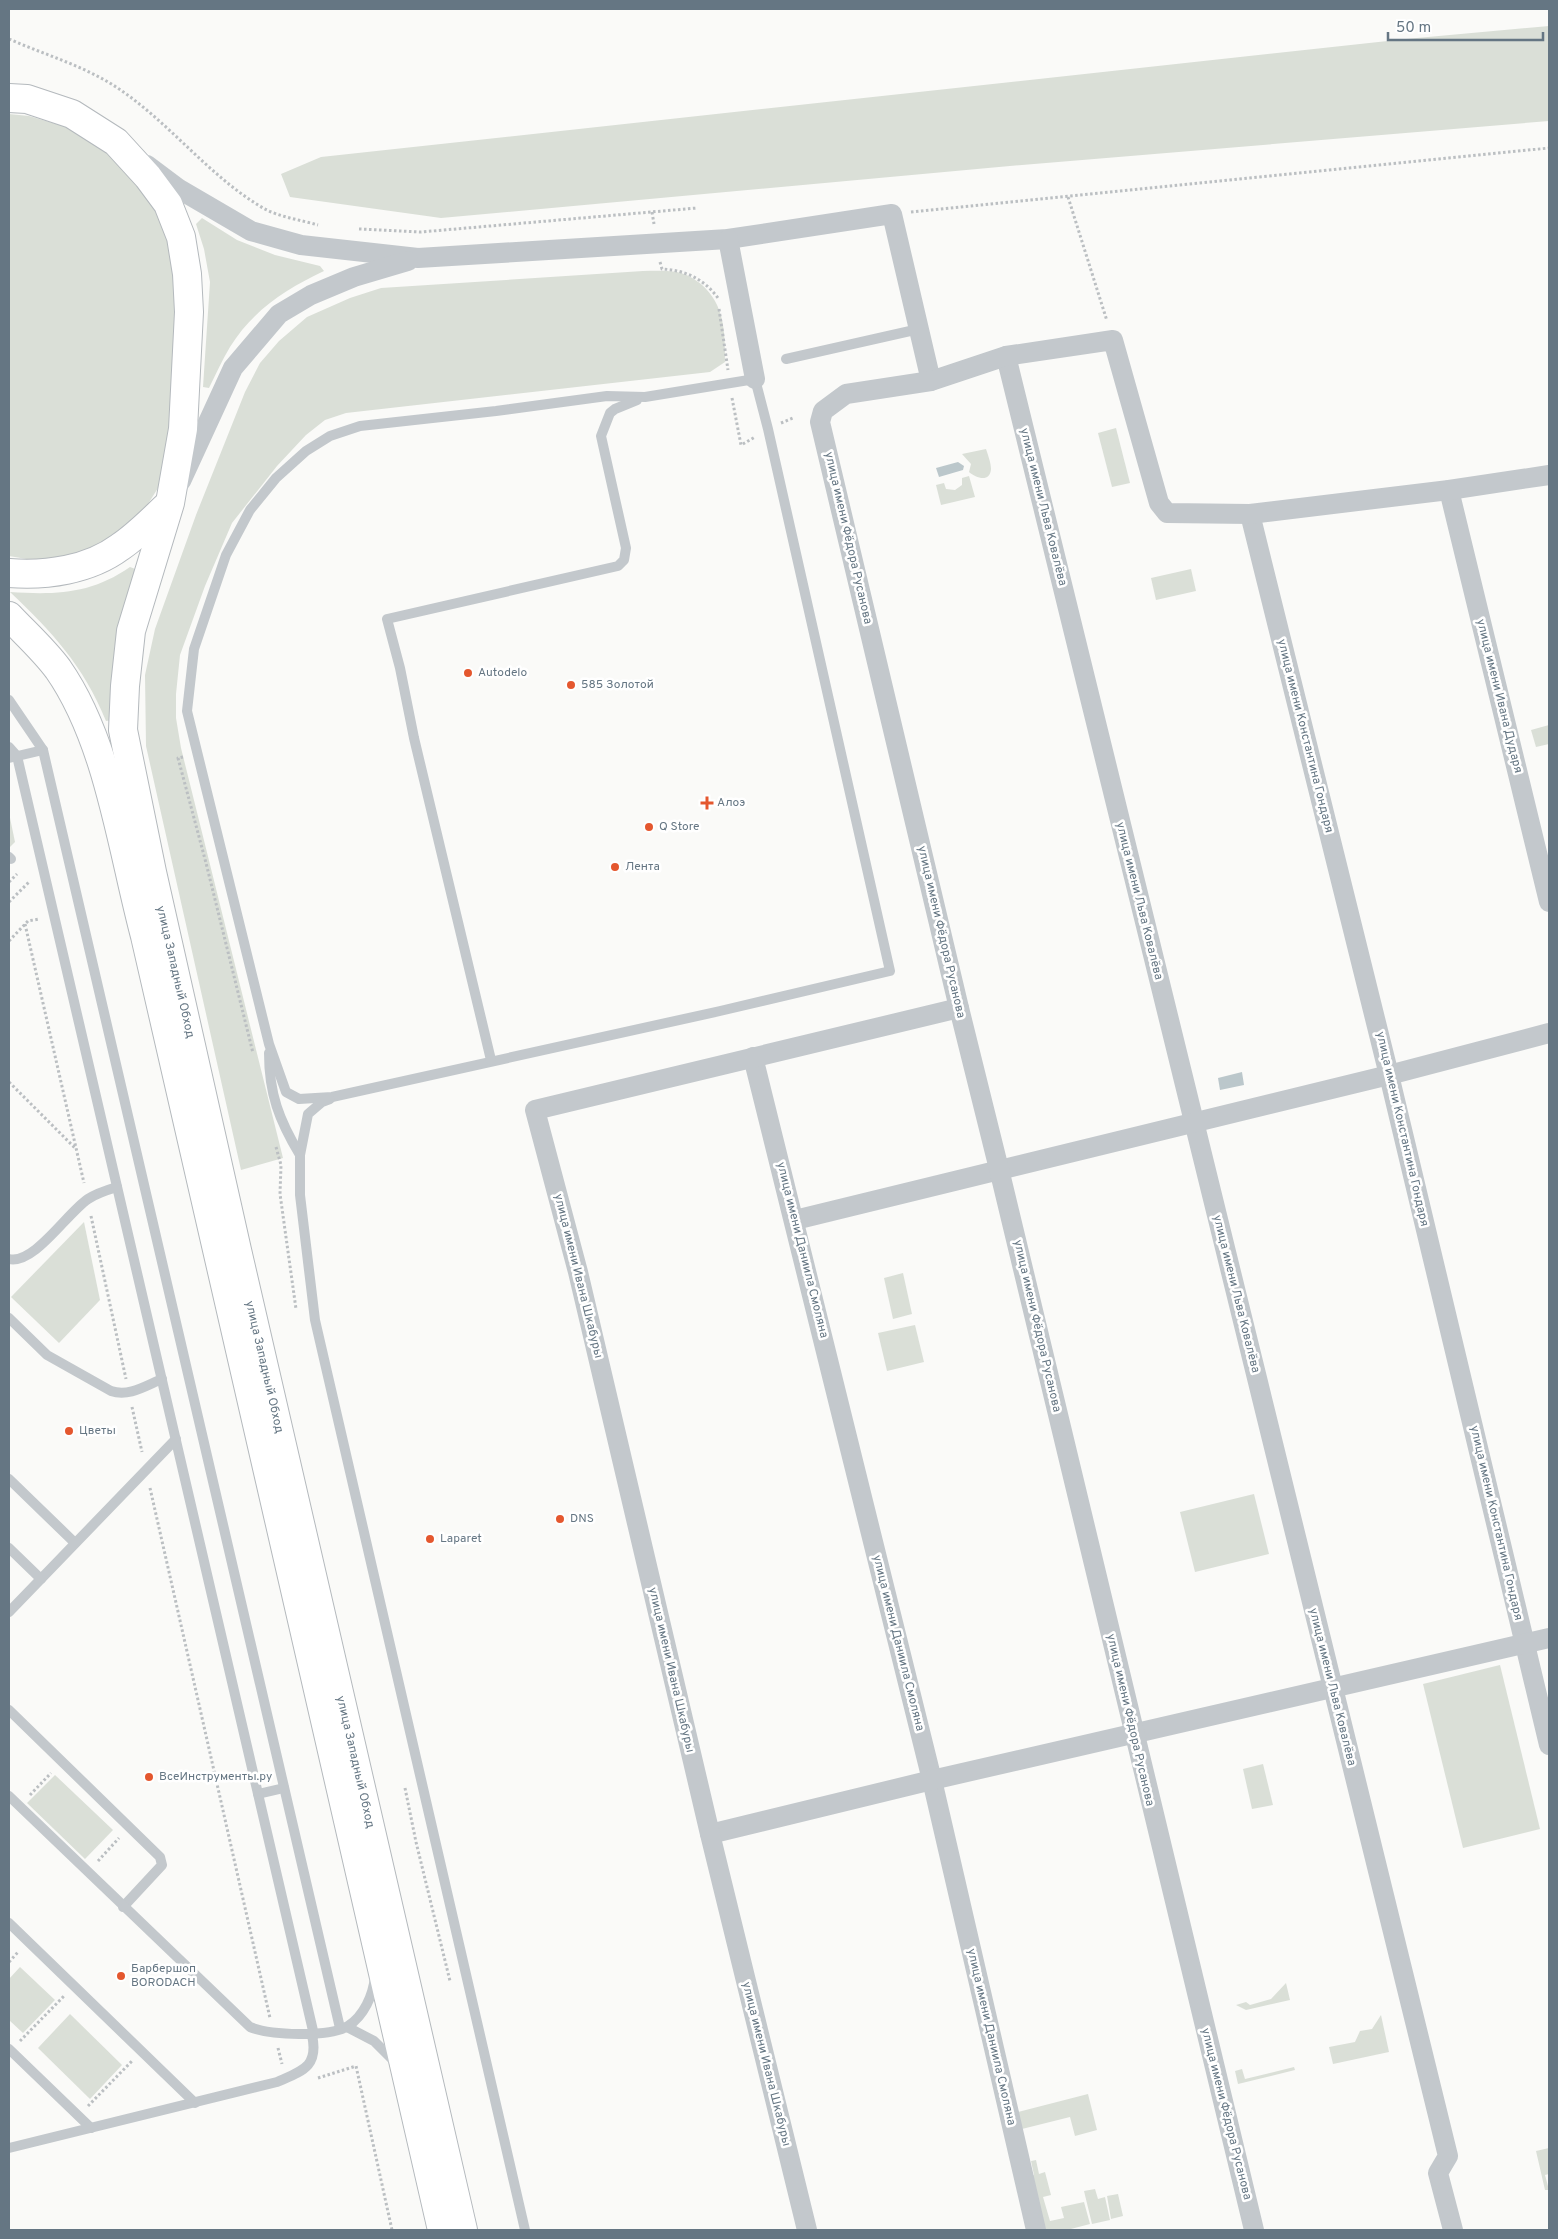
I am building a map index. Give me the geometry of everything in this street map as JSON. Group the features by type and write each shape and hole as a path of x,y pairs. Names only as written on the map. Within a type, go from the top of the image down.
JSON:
{"highway":[{"name":"улица Западный Обход","path":"15,96 72,114 116,142 148,177 168,204 181,237 187,274 189,312 183,429 170,503 131,631 125,686 124,730 152,872 237,1250 463,2230"},
{"path":"9,573 27,574 61,571 87,563 118,549 170,503"},
{"name":"улица Западный Обход","path":"9,616 58,668 80,708 93,737 114,810 145,936 442,2230"}],"street":[{"path":"116,142 178,189 251,231 301,245 418,258 728,239 892,214 931,381 1006,356 1113,340 1159,503 1167,513 1250,514 1450,490 1549,475"},
{"path":"728,239 755,379"},
{"path":"170,503 233,368 279,314 311,295 354,277 418,258"},
{"name":"улица имени Льва Ковалёва","path":"1006,356 1448,2156 1438,2173 1454,2230"},
{"name":"улица имени Фёдора Русанова","path":"931,381 846,394 823,411 820,422 959,1008 1254,2230"},
{"name":"улица имени Ивана Дударя","path":"1450,490 1549,902"},
{"name":"улица имени Константина Гондаря","path":"1250,514 1389,1075 1549,1745"},
{"path":"753,1057 959,1008"},
{"path":"795,1220 1389,1075 1549,1033"},
{"name":"улица имени Ивана Шкабуры","path":"753,1057 535,1110 578,1272 710,1834 807,2230"},
{"name":"улица имени Даниила Смоляна","path":"753,1057 795,1220 932,1780 1036,2230"},
{"path":"710,1834 932,1780 1549,1638"}],"lane":[{"path":"786,359 919,329"},
{"path":"755,379 770,438 890,971 720,1011 491,1060 340,1095 299,1099 286,1092 269,1044 187,711 194,649 226,555 250,510 276,478 306,451 340,432 360,426 488,412 607,396 645,397 755,379"},
{"path":"491,1060 387,619 618,566 624,560 626,548 601,436 606,420 615,409 645,397"},
{"path":"9,700 43,750 284,1788 344,2028"},
{"path":"9,748 46,878 258,1794 313,2035 314,2048 313,2057 302,2071 277,2082 9,2148"},
{"path":"13,757 43,750"},
{"path":"269,1044 269,1073 273,1100 284,1129 300,1155"},
{"path":"340,1095 322,1102 308,1114 300,1155 300,1195 315,1320 525,2230"},
{"path":"9,1259 23,1259 33,1252 74,1209 87,1199 117,1187"},
{"path":"9,1318 47,1355 111,1391 120,1394 129,1393 162,1380"},
{"path":"9,1612 176,1439"},
{"path":"9,1480 75,1543"},
{"path":"9,1548 40,1579"},
{"path":"9,1710 160,1857 162,1865 123,1907"},
{"path":"258,1794 284,1788"},
{"path":"9,1796 239,2018 255,2029 313,2035 344,2028 368,2002 374,1988 378,1950"},
{"path":"9,1923 195,2103"},
{"path":"344,2028 374,2041 407,2076"},
{"path":"10,2050 91,2128"}],"path":[{"path":"9,39 90,73 114,86 154,118 235,190 266,209 325,227"},
{"path":"892,214 1549,148"},
{"path":"1068,197 1113,340"},
{"path":"354,229 421,232 697,208"},
{"path":"662,269 688,273 699,279 718,297 741,445"},
{"path":"9,902 29,882 46,878"},
{"path":"9,941 28,921 54,915"},
{"path":"9,1082 76,1149"},
{"path":"19,1806 62,1761"},
{"path":"87,1872 130,1827"},
{"path":"10,2050 74,1986"},
{"path":"270,2020 285,2078"},
{"path":"78,2116 141,2051"},
{"path":"313,2079 356,2066 392,2230"}],"shaded area":[{"path":"1549,26 1549,121 1022,165 441,218 290,197 281,174 321,157 1406,39"},
{"path":"9,114 29,116 73,129 120,163 151,197 170,241 176,275 174,389 165,459 158,488 143,512 97,550 44,562 9,556"},
{"path":"202,218 237,240 275,255 320,266 324,271 284,293 249,322 230,347 209,388 203,387 210,282 204,249 196,224"},
{"path":"643,271 681,273 697,281 709,292 715,301 722,320 725,340 725,362 710,372 346,413 325,420 306,435 277,466 232,523 205,586 180,655 176,694 176,718 181,748 283,1158 241,1170 146,746 145,675 155,629 196,515 245,392 260,363 279,341 307,317 350,298 381,288"},
{"path":"1116,428 1130,483 1112,487 1098,433"},
{"path":"986,449 991,469 988,476 982,478 969,472 971,464 962,454"},
{"path":"958,462 964,466 963,470 939,477 936,468"},
{"path":"969,476 975,497 941,505 936,485 944,483 946,489 955,490 962,485 962,478"},
{"path":"130,567 138,570 115,644 112,675 113,720 106,721 87,683 66,651 10,592 58,593 73,591 101,583"},
{"path":"1191,569 1196,591 1156,600 1151,578"},
{"path":"1549,725 1549,744 1536,747 1531,730"},
{"path":"9,813 15,842 10,847 9,846"},
{"path":"1242,1072 1244,1085 1220,1090 1218,1078"},
{"path":"84,1222 100,1300 59,1343 11,1297"},
{"path":"903,1273 912,1314 893,1319 884,1278"},
{"path":"915,1325 924,1362 887,1371 878,1333"},
{"path":"1254,1494 1269,1554 1195,1572 1180,1512"},
{"path":"1500,1665 1540,1829 1463,1848 1423,1684"},
{"path":"1263,1764 1273,1805 1252,1809 1243,1769"},
{"path":"55,1775 113,1830 85,1859 27,1803"},
{"path":"20,1967 55,2000 23,2033 9,2020 9,1979"},
{"path":"1286,1983 1290,2000 1246,2010 1236,2005 1246,2002 1250,2005 1271,1999"},
{"path":"70,2014 122,2065 90,2099 38,2048"},
{"path":"1381,2015 1389,2052 1333,2064 1329,2047 1355,2042 1360,2031 1372,2029"},
{"path":"1294,2067 1295,2070 1238,2084 1235,2071 1242,2069 1245,2079"},
{"path":"1088,2094 1097,2130 1075,2136 1070,2117 1022,2129 1018,2112"},
{"path":"1549,2148 1549,2174 1545,2175 1549,2190 1545,2190 1536,2151"},
{"path":"1036,2160 1039,2174 1045,2172 1051,2195 1043,2197 1050,2221 1064,2218 1061,2207 1084,2202 1090,2224 1067,2230 1040,2230 1026,2177 1034,2175 1031,2161"},
{"path":"1095,2189 1098,2199 1105,2197 1110,2220 1092,2224 1084,2191"},
{"path":"1118,2194 1123,2216 1111,2219 1107,2196"}],"place":[{"name":"Autodelo","path":"468,673"},
{"name":"585 Золотой","path":"571,685"},
{"name":"Алоэ","path":"707,803"},
{"name":"Q Store","path":"649,827"},
{"name":"Лента","path":"615,867"},
{"name":"Цветы","path":"69,1431"},
{"name":"DNS","path":"560,1519"},
{"name":"Laparet","path":"430,1539"},
{"name":"ВсеИнструменты.ру","path":"149,1777"},
{"name":"Барбершоп BORODACH","path":"121,1976"}]}
